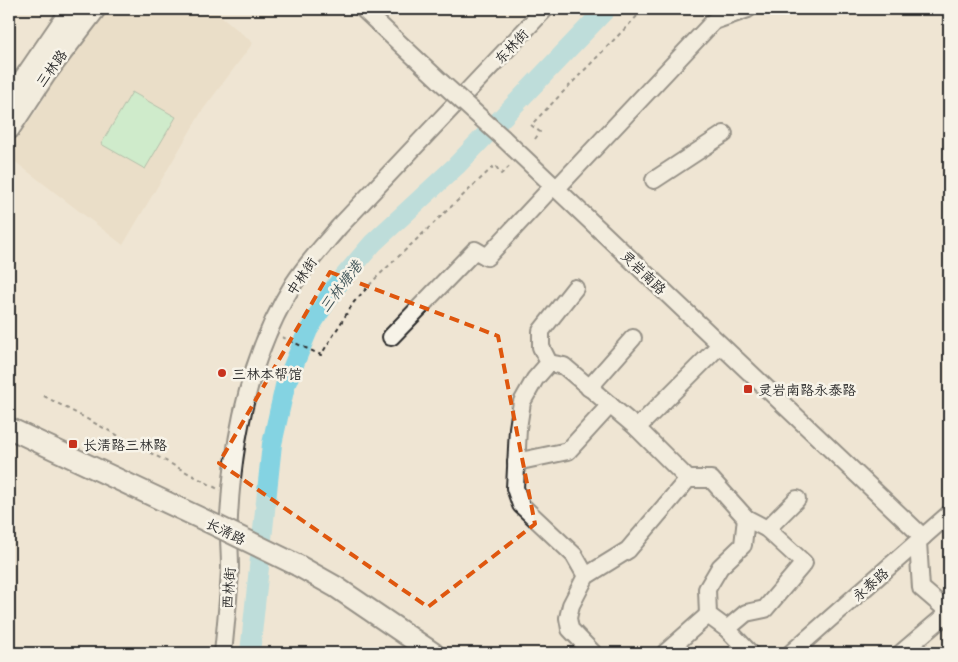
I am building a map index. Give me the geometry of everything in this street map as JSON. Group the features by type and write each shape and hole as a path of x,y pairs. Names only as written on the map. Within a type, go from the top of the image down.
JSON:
{"main road":[{"name":"三林路","path":"9,101 72,9"},
{"name":"三林路","path":"9,129 46,73 95,9"},
{"name":"长清路","path":"9,428 223,524 336,587 433,653"}],"street":[{"name":"灵岩南路","path":"363,9 556,187 920,540"},
{"name":"东林街","path":"476,83 545,9"},
{"path":"391,337 475,250 487,257 714,21 748,9"},
{"name":"中林街","path":"223,524 244,410 269,331 295,282 312,258 476,83"},
{"path":"654,180 724,134"},
{"path":"549,363 541,347 541,331 575,288"},
{"path":"590,388 633,338"},
{"path":"637,428 720,345"},
{"path":"549,363 564,366 637,428 688,479 711,480 746,518 767,529 804,563 765,610 746,613 727,630"},
{"path":"549,363 535,379 522,402 514,488 521,505 574,555 586,576"},
{"path":"516,462 568,450 610,405"},
{"path":"593,653 570,629 568,618 571,605 586,576 628,550 688,479"},
{"path":"767,529 797,499"},
{"name":"永泰路","path":"791,653 949,514"},
{"path":"746,518 743,546 720,567 707,589 708,614 750,653"},
{"name":"西林街","path":"223,524 230,567 223,653"},
{"path":"902,653 949,612 921,588 920,540"},
{"path":"665,653 708,614"}],"path":[{"path":"535,139 540,132 532,125 644,9"},
{"path":"269,331 321,354 354,302 382,273 495,165 502,174 510,166"},
{"path":"44,396 224,492"}],"highlighted area":[{"path":"330,272 498,336 535,524 428,607 219,463"}],"shaded area":[{"path":"109,9 213,9 253,43 202,111 123,245 9,157 9,146 39,108 62,63"}],"green space":[{"path":"132,92 176,117 145,169 101,144"}],"waterway":[{"name":"三林塘港","path":"250,653 272,444 285,386 308,330 336,286 373,243 456,166 606,9"}],"place":[{"name":"三林本帮馆","path":"222,373"},
{"name":"灵岩南路永泰路","path":"748,389"},
{"name":"长清路三林路","path":"73,444"}]}
